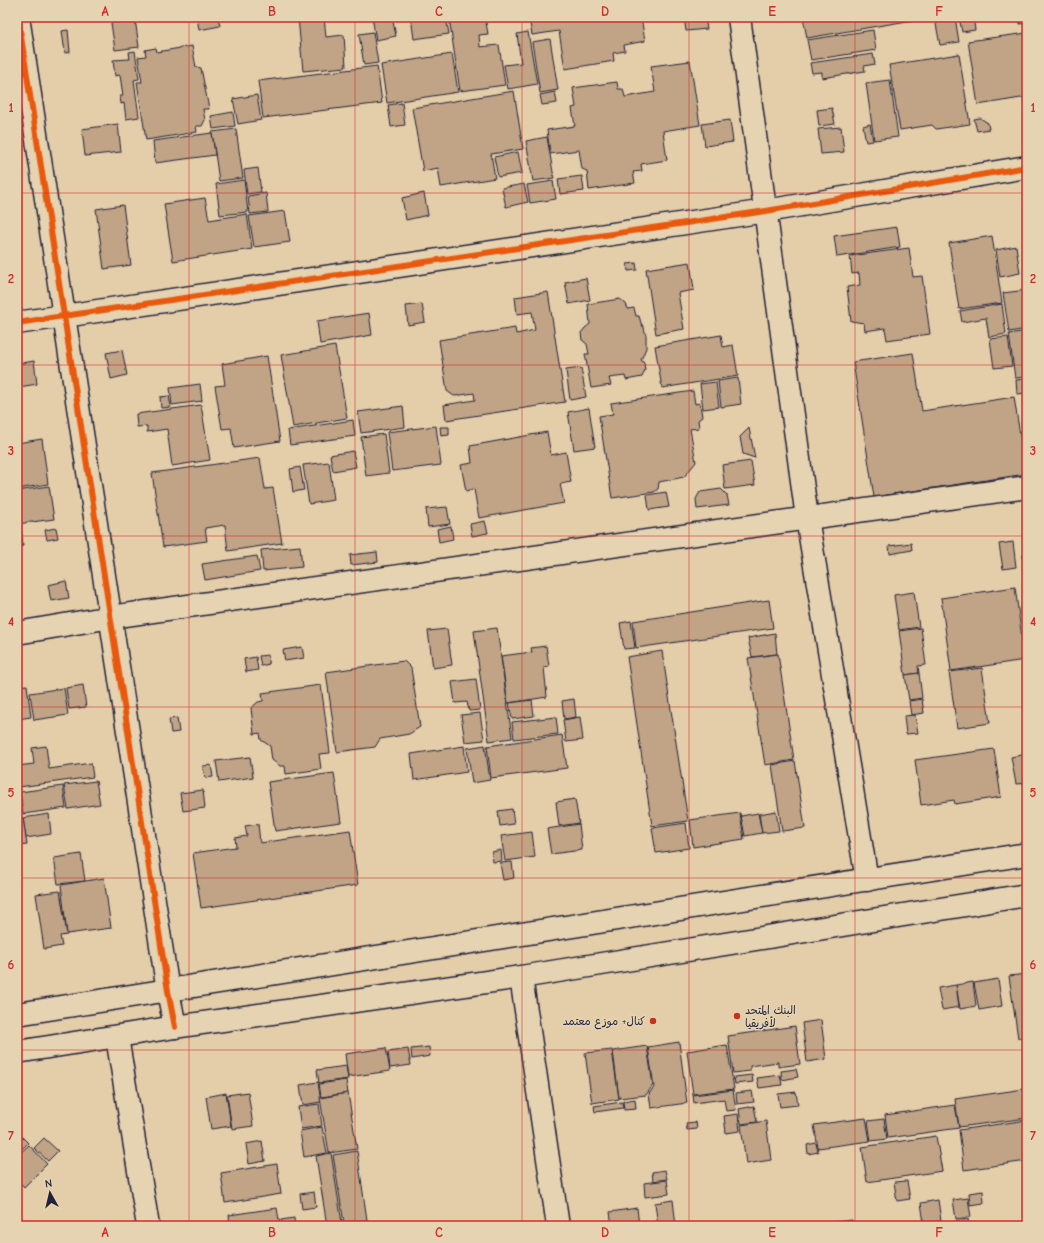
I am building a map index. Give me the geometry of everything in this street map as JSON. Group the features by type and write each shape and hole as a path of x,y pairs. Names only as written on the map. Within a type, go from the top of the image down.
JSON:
{"street":[{"path":"18,17 168,991 175,1027"},
{"path":"739,17 807,518 868,880"},
{"path":"17,323 766,210 1027,167"},
{"path":"17,633 111,617 1027,487"},
{"path":"17,1014 1027,854"},
{"path":"17,1052 175,1027 521,977 1027,895"},
{"path":"521,977 558,1226"},
{"path":"117,1037 148,1226"}],"building":[{"path":"197,17 218,17 220,26 199,30"},
{"path":"298,17 324,17 326,37 344,35 346,67 303,71"},
{"path":"372,17 392,17 396,36 376,40"},
{"path":"411,17 446,17 449,34 414,39"},
{"path":"449,17 485,17 488,34 479,35 480,47 499,45 505,85 460,91"},
{"path":"529,17 641,17 645,41 624,45 625,51 613,53 614,61 565,69 559,31 532,35"},
{"path":"684,17 705,17 707,29 686,31"},
{"path":"803,17 931,17 807,38"},
{"path":"955,17 959,42 940,45 935,19"},
{"path":"959,17 973,17 975,30 962,32"},
{"path":"976,17 984,17 984,20 977,21"},
{"path":"985,17 1018,17 986,22"},
{"path":"1019,17 1027,17 1027,23 1020,24"},
{"path":"135,19 139,47 115,50 111,23"},
{"path":"68,30 70,52 65,53 62,31"},
{"path":"873,30 876,50 811,60 807,40"},
{"path":"373,32 378,63 364,65 359,34"},
{"path":"528,32 537,84 508,89 504,65 521,63 517,34"},
{"path":"1027,33 1027,97 978,105 968,41"},
{"path":"550,39 558,90 540,93 532,42"},
{"path":"192,46 196,67 201,68 209,109 203,109 205,120 202,126 196,126 197,132 146,140 137,82 142,82 138,57 146,56 145,50 156,48 157,52"},
{"path":"135,51 139,79 134,80 139,117 126,119 124,103 121,104 120,96 123,96 120,75 115,76 113,60 130,59 129,52"},
{"path":"452,54 458,92 387,103 381,65"},
{"path":"873,54 875,64 864,66 865,71 822,78 822,72 812,73 810,63"},
{"path":"959,54 970,124 936,129 932,125 900,130 889,65"},
{"path":"690,61 700,125 663,131 667,160 641,164 642,171 633,172 635,183 589,190 587,171 582,169 579,150 550,154 547,130 575,126 572,108 576,107 573,88 617,82 618,89 623,89 625,97 655,92 651,66"},
{"path":"377,66 382,103 263,118 258,81"},
{"path":"890,80 898,137 874,140 866,83"},
{"path":"514,91 523,149 491,154 495,178 441,187 438,168 423,171 412,108"},
{"path":"555,92 557,103 542,105 540,95"},
{"path":"257,95 261,120 238,124 233,99"},
{"path":"402,103 405,125 391,127 388,105"},
{"path":"832,108 835,124 819,126 817,110"},
{"path":"233,112 235,126 213,129 211,116"},
{"path":"980,118 988,123 989,129 977,131 974,119"},
{"path":"730,120 733,142 705,146 702,124"},
{"path":"118,124 121,152 85,156 82,129"},
{"path":"870,124 873,141 866,142 863,126"},
{"path":"841,127 844,152 821,154 818,129"},
{"path":"236,129 243,178 219,181 212,132"},
{"path":"212,133 215,155 155,163 153,141"},
{"path":"547,137 554,178 533,181 526,141"},
{"path":"518,152 522,173 498,177 494,157"},
{"path":"258,168 261,192 247,194 244,170"},
{"path":"582,176 584,191 560,194 558,179"},
{"path":"244,180 248,212 220,215 216,184"},
{"path":"553,181 556,199 530,203 527,185"},
{"path":"524,184 528,202 506,207 502,188"},
{"path":"266,193 268,212 250,214 248,196"},
{"path":"424,193 428,215 406,220 402,198"},
{"path":"205,198 209,220 247,214 252,249 173,261 164,204"},
{"path":"123,205 131,265 104,269 96,209"},
{"path":"285,211 290,242 254,247 249,216"},
{"path":"897,227 900,247 837,257 834,236"},
{"path":"992,236 1002,303 959,309 949,243"},
{"path":"1016,246 1020,273 1000,277 996,250"},
{"path":"909,248 913,277 922,276 930,334 887,340 885,328 865,331 864,323 851,321 847,287 860,285 859,273 852,274 850,256"},
{"path":"690,262 694,290 678,293 684,329 656,334 646,269"},
{"path":"636,263 637,270 628,271 627,264"},
{"path":"586,278 590,300 569,304 565,282"},
{"path":"1027,290 1027,329 1009,332 1003,293"},
{"path":"548,292 565,402 446,420 444,405 475,400 474,393 454,396 447,391 439,340 515,328 516,334 535,330 532,312 517,314 515,297"},
{"path":"620,299 626,304 628,309 634,308 636,316 639,316 644,328 646,335 646,348 641,360 644,363 645,370 642,377 626,380 625,376 609,378 611,385 591,388 585,354 589,354 587,344 582,340 581,333 590,324 588,304"},
{"path":"422,304 425,322 408,325 406,306"},
{"path":"1002,304 1006,334 989,337 986,318 962,322 960,311"},
{"path":"369,313 372,335 320,344 317,321"},
{"path":"1027,331 1027,377 1015,378 1009,334"},
{"path":"721,335 723,347 733,345 738,376 662,388 655,346"},
{"path":"1008,337 1012,366 994,368 990,339"},
{"path":"335,346 347,418 293,427 281,355"},
{"path":"122,350 127,375 111,379 106,353"},
{"path":"913,353 922,411 1014,397 1026,474 874,497 853,362"},
{"path":"267,356 280,441 234,448 231,428 222,429 215,386 225,385 222,364"},
{"path":"34,361 37,384 19,387 17,364"},
{"path":"581,368 586,397 570,400 566,370"},
{"path":"738,378 741,404 721,407 718,381"},
{"path":"1027,379 1027,393 1017,394 1016,380"},
{"path":"716,382 719,407 703,409 700,384"},
{"path":"200,384 202,401 172,405 170,388"},
{"path":"693,391 695,404 700,403 702,417 698,420 699,428 690,429 696,462 684,477 659,482 658,489 654,492 612,498 599,416 613,414 611,403"},
{"path":"169,396 171,407 161,408 160,397"},
{"path":"201,405 210,460 172,466 167,429 147,432 147,426 137,427 136,414"},
{"path":"403,406 405,427 361,433 358,412"},
{"path":"589,408 595,447 574,450 568,412"},
{"path":"353,420 355,436 290,445 288,430"},
{"path":"436,426 441,465 392,471 387,432"},
{"path":"440,427 449,427 449,435 441,436"},
{"path":"749,428 755,458 743,454 740,437"},
{"path":"547,432 551,455 566,452 571,482 560,484 564,503 479,518 474,489 466,491 461,465 472,463 470,446"},
{"path":"384,434 389,473 366,476 361,437"},
{"path":"42,439 48,484 17,489 17,443"},
{"path":"353,451 356,467 333,471 330,455"},
{"path":"260,458 265,489 273,488 282,543 228,551 225,525 205,528 207,541 163,547 152,473"},
{"path":"751,461 755,485 725,489 722,465"},
{"path":"329,462 334,500 309,504 303,465"},
{"path":"300,467 304,490 293,492 290,469"},
{"path":"49,486 54,519 17,524 17,491"},
{"path":"721,489 727,495 729,505 697,509 696,499 700,492"},
{"path":"666,492 669,507 649,510 647,495"},
{"path":"447,507 450,524 428,527 426,509"},
{"path":"485,521 488,533 472,536 470,524"},
{"path":"21,526 23,546 17,547 17,527"},
{"path":"451,526 453,539 439,542 437,529"},
{"path":"56,528 58,538 47,540 45,530"},
{"path":"1013,542 1016,567 1003,569 999,544"},
{"path":"911,543 912,550 890,554 889,546"},
{"path":"300,546 302,567 263,571 261,550"},
{"path":"377,552 378,562 351,565 350,555"},
{"path":"1027,555 1027,588 1022,556"},
{"path":"257,556 260,571 205,580 202,564"},
{"path":"66,581 69,598 51,601 48,585"},
{"path":"1015,587 1025,660 951,671 941,598"},
{"path":"914,592 919,627 899,630 894,595"},
{"path":"769,600 773,628 636,648 633,621"},
{"path":"631,621 635,648 624,649 620,623"},
{"path":"497,628 512,738 489,741 474,631"},
{"path":"921,628 926,665 918,666 919,673 905,675 899,631"},
{"path":"447,629 452,665 433,668 428,631"},
{"path":"775,633 777,654 752,657 748,638"},
{"path":"546,646 549,666 544,667 547,697 508,703 501,656 532,652 531,648"},
{"path":"302,647 304,658 285,661 283,650"},
{"path":"662,651 688,821 652,826 627,657"},
{"path":"778,654 794,760 765,765 748,658"},
{"path":"268,655 269,664 261,666 259,656"},
{"path":"256,657 258,670 246,672 244,659"},
{"path":"404,661 411,668 420,727 409,734 380,739 375,747 337,752 326,672"},
{"path":"982,668 990,723 957,728 949,672"},
{"path":"919,673 922,698 909,700 905,675"},
{"path":"476,679 480,710 469,711 467,702 455,703 452,682"},
{"path":"27,685 31,717 17,719 17,686"},
{"path":"83,685 86,707 69,709 66,688"},
{"path":"321,685 330,753 319,754 321,769 286,774 285,766 280,766 272,760 270,746 261,740 260,733 254,734 251,708 258,702 263,701 262,693"},
{"path":"64,688 68,715 34,720 30,693"},
{"path":"574,699 576,717 564,719 562,701"},
{"path":"922,699 924,713 911,715 909,701"},
{"path":"532,700 534,716 512,719 509,703"},
{"path":"480,713 484,740 465,742 461,715"},
{"path":"915,715 918,733 906,734 904,716"},
{"path":"556,717 558,734 514,739 512,722"},
{"path":"580,717 583,740 566,742 563,720"},
{"path":"177,718 179,732 171,733 169,719"},
{"path":"562,735 567,768 491,778 487,746"},
{"path":"485,745 490,780 472,783 467,748"},
{"path":"46,746 49,769 91,763 93,777 19,787 17,766 34,764 32,748"},
{"path":"464,746 467,772 414,780 411,754"},
{"path":"994,749 1001,797 955,804 954,800 921,805 915,760"},
{"path":"1027,754 1027,783 1016,784 1011,757"},
{"path":"250,757 253,777 219,782 216,761"},
{"path":"795,761 805,828 782,831 772,765"},
{"path":"211,765 213,777 205,778 203,766"},
{"path":"334,773 341,822 275,831 268,782"},
{"path":"96,781 100,804 68,809 64,785"},
{"path":"63,786 66,808 23,814 20,792"},
{"path":"203,790 205,808 183,811 180,793"},
{"path":"575,799 579,823 559,826 556,802"},
{"path":"512,809 514,824 500,826 498,811"},
{"path":"776,811 779,831 762,833 759,814"},
{"path":"740,813 744,839 693,847 690,820"},
{"path":"758,813 762,833 745,836 741,816"},
{"path":"49,814 51,834 26,838 23,818"},
{"path":"23,818 27,845 17,846 17,819"},
{"path":"686,823 689,848 656,853 652,828"},
{"path":"258,824 260,843 350,830 358,885 201,908 193,853 236,847 235,838 247,836 245,826"},
{"path":"579,824 582,850 551,854 547,829"},
{"path":"532,832 535,857 505,861 501,836"},
{"path":"501,850 502,861 493,862 492,852"},
{"path":"81,854 85,881 58,884 54,858"},
{"path":"512,862 514,878 503,880 500,863"},
{"path":"104,878 111,928 67,934 61,885"},
{"path":"60,891 67,935 60,936 62,946 44,949 36,894"},
{"path":"1027,974 1027,1037 1018,1038 1009,976"},
{"path":"998,979 1002,1006 979,1010 974,983"},
{"path":"973,982 976,1006 960,1009 956,985"},
{"path":"956,985 959,1007 942,1010 938,988"},
{"path":"821,1020 826,1059 807,1062 802,1023"},
{"path":"795,1026 800,1064 778,1067 778,1062 750,1066 750,1071 733,1073 728,1036"},
{"path":"679,1042 687,1103 651,1108 649,1094 654,1087 648,1047"},
{"path":"727,1045 734,1089 693,1094 687,1051"},
{"path":"647,1046 653,1085 646,1095 619,1098 613,1051"},
{"path":"429,1047 430,1056 412,1059 411,1049"},
{"path":"386,1048 390,1071 348,1077 345,1054"},
{"path":"408,1049 411,1065 390,1068 388,1052"},
{"path":"612,1050 619,1099 592,1103 585,1053"},
{"path":"346,1066 348,1079 319,1083 317,1070"},
{"path":"796,1069 798,1077 782,1080 781,1071"},
{"path":"752,1075 753,1082 735,1084 734,1077"},
{"path":"780,1075 782,1085 759,1088 757,1078"},
{"path":"346,1080 348,1093 321,1097 319,1084"},
{"path":"318,1082 321,1102 303,1105 300,1085"},
{"path":"1024,1089 1027,1118 959,1127 955,1099"},
{"path":"733,1090 736,1110 726,1111 724,1099 694,1103 693,1095"},
{"path":"752,1091 754,1102 737,1104 736,1093"},
{"path":"248,1092 253,1126 232,1129 227,1095"},
{"path":"796,1092 798,1105 780,1107 778,1094"},
{"path":"226,1093 231,1126 211,1129 206,1097"},
{"path":"348,1093 357,1149 329,1153 320,1098"},
{"path":"635,1099 636,1109 624,1110 623,1101"},
{"path":"622,1102 623,1108 595,1112 594,1106"},
{"path":"319,1104 322,1126 301,1129 298,1107"},
{"path":"955,1105 959,1128 888,1138 885,1115"},
{"path":"754,1106 757,1122 741,1124 739,1109"},
{"path":"738,1114 740,1131 726,1133 724,1116"},
{"path":"866,1118 870,1141 818,1148 814,1125"},
{"path":"884,1119 887,1139 871,1141 868,1121"},
{"path":"1027,1120 1027,1161 964,1170 959,1130"},
{"path":"766,1121 771,1160 746,1164 741,1125"},
{"path":"696,1122 697,1129 687,1130 686,1123"},
{"path":"322,1127 327,1153 304,1157 300,1131"},
{"path":"17,1132 28,1143 17,1154"},
{"path":"936,1136 942,1171 867,1182 862,1147"},
{"path":"44,1138 58,1151 48,1161 34,1148"},
{"path":"262,1141 265,1161 249,1164 246,1144"},
{"path":"816,1143 818,1152 808,1154 807,1145"},
{"path":"29,1145 47,1164 24,1187 17,1179 17,1156"},
{"path":"357,1151 367,1220 344,1223 333,1155"},
{"path":"331,1153 342,1223 327,1226 316,1156"},
{"path":"277,1164 281,1194 225,1203 221,1173"},
{"path":"665,1170 667,1179 653,1181 652,1172"},
{"path":"667,1180 669,1194 645,1197 644,1183"},
{"path":"907,1181 910,1199 897,1201 894,1182"},
{"path":"983,1191 984,1203 970,1205 969,1193"},
{"path":"314,1192 316,1207 302,1209 300,1194"},
{"path":"968,1198 971,1217 956,1219 953,1200"},
{"path":"673,1200 676,1226 658,1226 655,1203"},
{"path":"938,1200 941,1221 924,1223 921,1203"},
{"path":"277,1208 280,1226 230,1226 229,1215"},
{"path":"637,1208 639,1226 612,1226 610,1212"},
{"path":"294,1218 295,1226 282,1226 281,1220"},
{"path":"968,1219 969,1226 957,1226 956,1221"},
{"path":"852,1220 853,1226 829,1226 829,1223"}],"cycle path":[{"path":"18,17 168,991 175,1027"},
{"path":"17,323 766,211 1027,167"}],"place":[{"name":"البنك المتحد لأفريقيا","path":"737,1016"},
{"name":"كنال+ موزع معتمد","path":"653,1021"}]}
